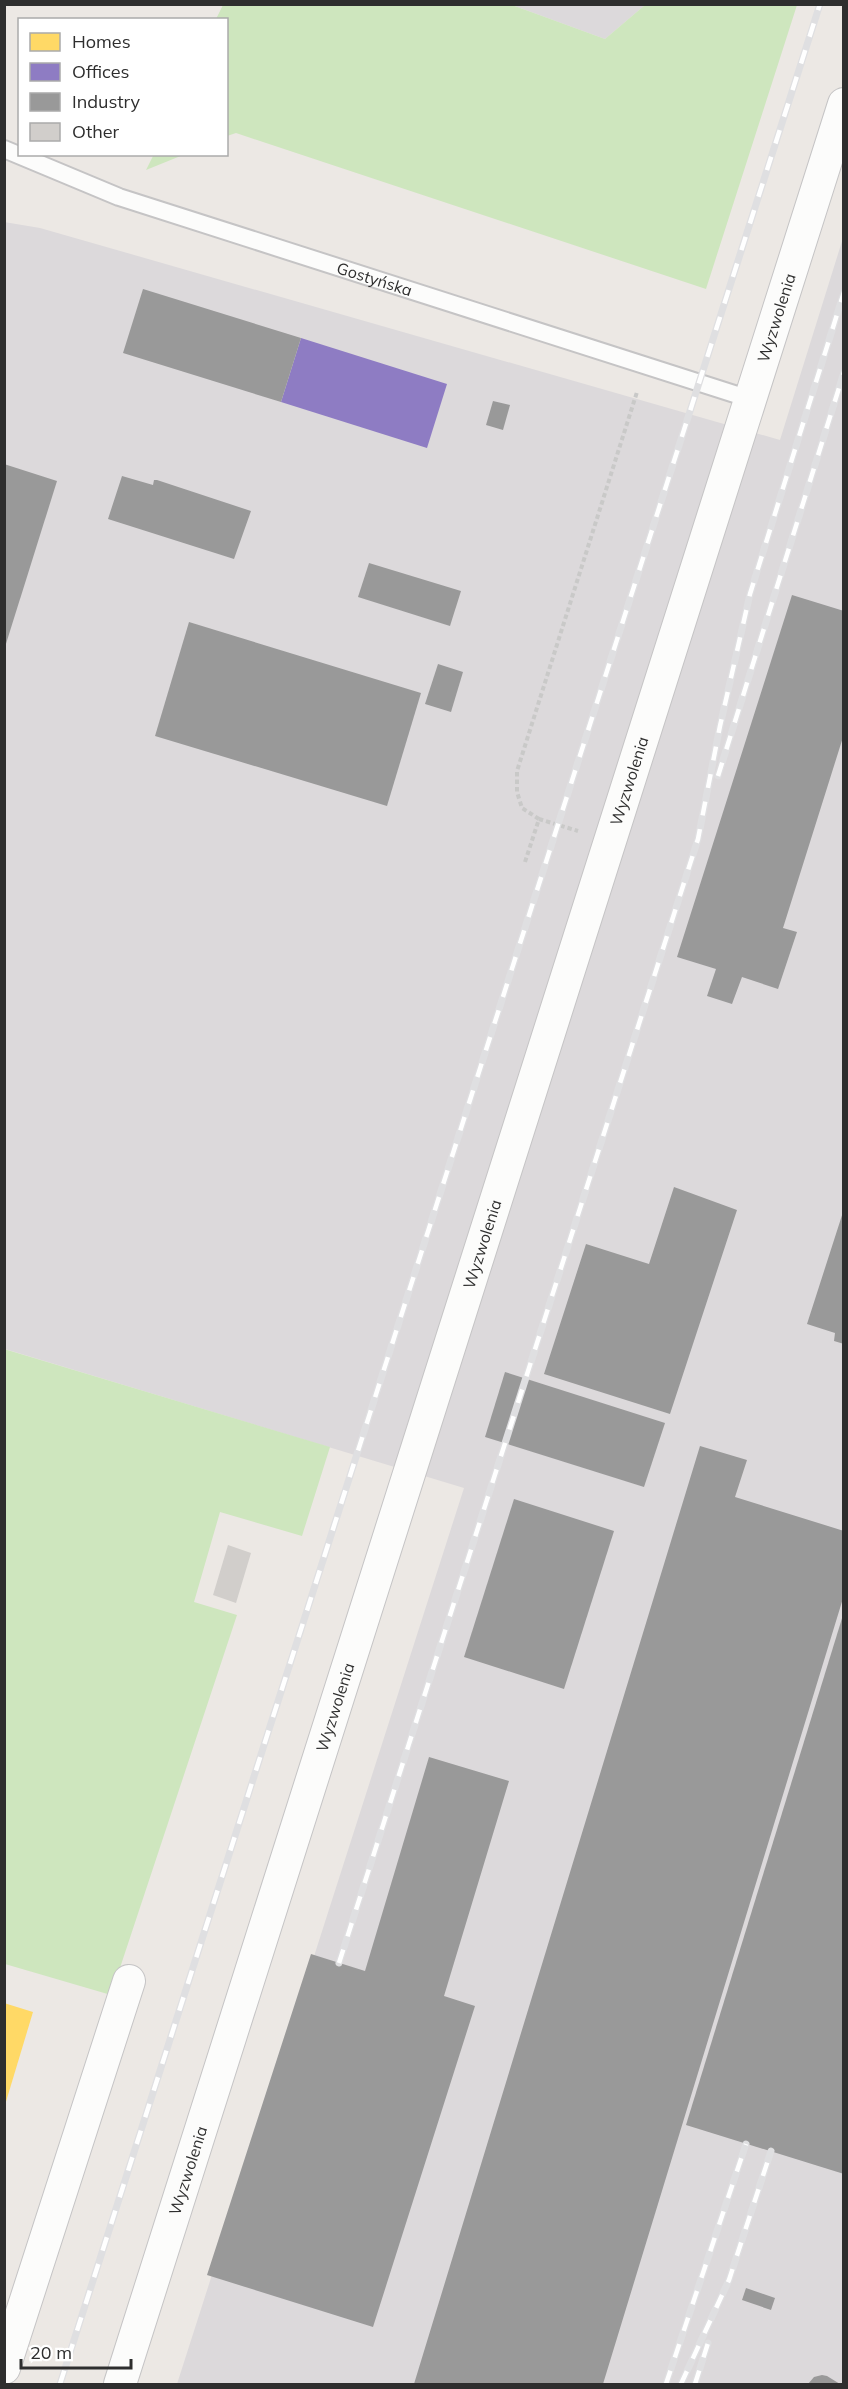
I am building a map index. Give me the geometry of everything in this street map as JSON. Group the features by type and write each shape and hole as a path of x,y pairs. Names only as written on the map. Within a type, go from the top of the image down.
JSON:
{"street":[{"name":"Wyzwolenia","path":"120,2385 843,104"},
{"path":"4,2368 129,1981"}],"lane":[{"name":"Gostyńska","path":"4,149 18,155"},
{"name":"Gostyńska","path":"21,156 120,197 750,399"}],"path":[{"path":"611,840 539,819 522,808 517,792 517,771 645,366"},
{"path":"525,862 539,819"}],"shaded area":[{"path":"512,5 645,5 605,39"},
{"path":"4,222 40,228 780,440 843,238 843,2384 177,2384 464,1488 5,1349"}],"green space":[{"path":"223,5 512,5 605,39 645,5 797,5 706,289 236,133 228,136 228,18 216,18"},
{"path":"153,156 181,156 146,170"},
{"path":"4,1349 330,1447 302,1536 220,1512 194,1602 237,1615 111,1995 5,1964"}],"building: Homes":[{"path":"4,2003 33,2012 5,2105 4,2105"}],"building: Offices":[{"path":"301,338 447,384 427,448 281,402"}],"building: Industry":[{"path":"143,289 301,338 281,402 123,353"},
{"path":"493,401 510,405 503,430 486,425"},
{"path":"4,464 57,481 5,647 4,647"},
{"path":"122,476 153,485 154,480 157,480 251,511 234,559 108,519"},
{"path":"369,563 461,591 450,626 358,597"},
{"path":"792,595 844,611 844,734 783,928 797,932 778,989 742,977 732,1004 707,996 716,969 677,957"},
{"path":"189,622 421,693 387,806 155,736"},
{"path":"438,664 463,672 451,712 425,704"},
{"path":"674,1187 737,1210 670,1414 544,1374 586,1244 649,1264"},
{"path":"844,1209 844,1344 834,1341 835,1333 807,1324"},
{"path":"505,1372 665,1423 644,1487 485,1437"},
{"path":"700,1446 747,1460 735,1497 844,1531 844,1595 603,2384 414,2384"},
{"path":"514,1499 614,1531 564,1689 464,1657"},
{"path":"844,1615 844,2174 686,2125"},
{"path":"429,1757 509,1781 444,1996 475,2006 373,2327 207,2275 311,1954 365,1971"},
{"path":"746,2288 775,2298 771,2310 742,2300"},
{"path":"822,2375 840,2384 808,2384 814,2377"}],"building: Other":[{"path":"228,1545 251,1553 236,1603 213,1595"}],"railway":[{"path":"60,2384 820,4"},
{"path":"339,1963 698,839 720,726 750,594 844,292"},
{"path":"718,776 844,372"},
{"path":"666,2384 746,2144"},
{"path":"681,2384 729,2280 771,2151"},
{"path":"695,2384 708,2343"}]}
